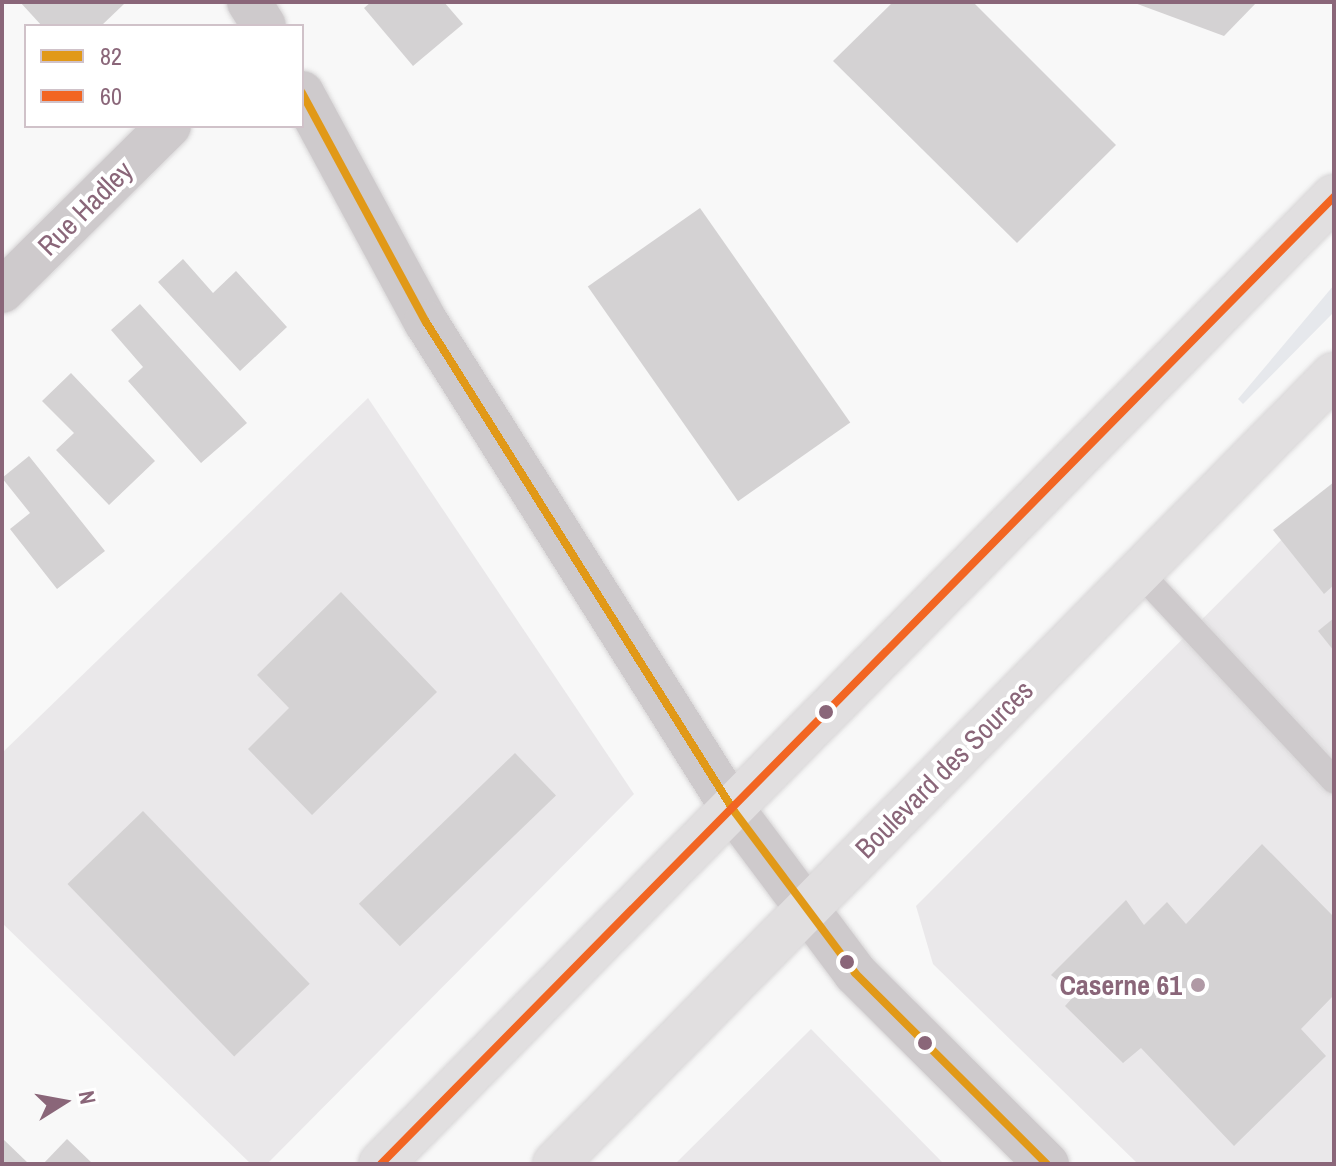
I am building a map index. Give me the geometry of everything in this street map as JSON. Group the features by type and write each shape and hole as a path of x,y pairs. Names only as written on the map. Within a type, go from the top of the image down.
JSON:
{"main road":[{"path":"381,1164 734,811 1334,197"},
{"name":"Boulevard des Sources","path":"555,1164 1334,375"}],"street":[{"path":"249,2 263,24"},
{"path":"304,97 426,322 734,811 804,911 884,1002 1047,1164"},
{"name":"Rue Hadley","path":"2,291 167,128"}],"lane":[{"path":"1140,573 1334,780"}],"shaded area":[{"path":"1334,285 1334,312 1243,404 1238,399"},
{"path":"368,398 634,794 267,1164 251,1164 2,923 2,753"},
{"path":"1334,487 1334,1164 1138,1164 933,964 916,906"},
{"path":"811,1029 944,1164 675,1164"}],"building":[{"path":"20,2 124,4 103,24 40,24"},
{"path":"371,2 444,2 463,24 413,66 364,8"},
{"path":"893,2 973,2 1116,145 1017,243 833,61"},
{"path":"1132,2 1257,2 1224,36"},
{"path":"700,208 850,423 738,501 588,287"},
{"path":"183,259 213,293 236,271 287,327 240,371 158,282"},
{"path":"140,304 247,423 201,463 128,381 143,367 111,330"},
{"path":"71,373 155,461 109,505 56,450 74,433 42,401"},
{"path":"29,456 105,551 57,589 10,529 30,513 2,478"},
{"path":"1334,482 1334,585 1324,594 1273,530"},
{"path":"341,592 437,692 312,815 248,749 289,708 257,675"},
{"path":"1334,618 1334,651 1318,631"},
{"path":"515,753 556,795 400,946 359,904"},
{"path":"143,811 310,984 234,1057 67,884"},
{"name":"Caserne 61","path":"1262,844 1334,917 1334,995 1301,1029 1326,1056 1234,1146 1141,1048 1123,1063 1065,1006 1075,995 1051,975 1126,900 1144,925 1167,902 1186,924"},
{"path":"2,1138 29,1164 2,1164"},
{"path":"67,1139 93,1164 43,1164"}],"transit line":[{"name":"82","path":"304,97 426,322 734,811 855,973 1047,1164"},
{"name":"60","path":"381,1164 1334,197"}],"place":[{"name":"Caserne 61","path":"1198,985"}]}
